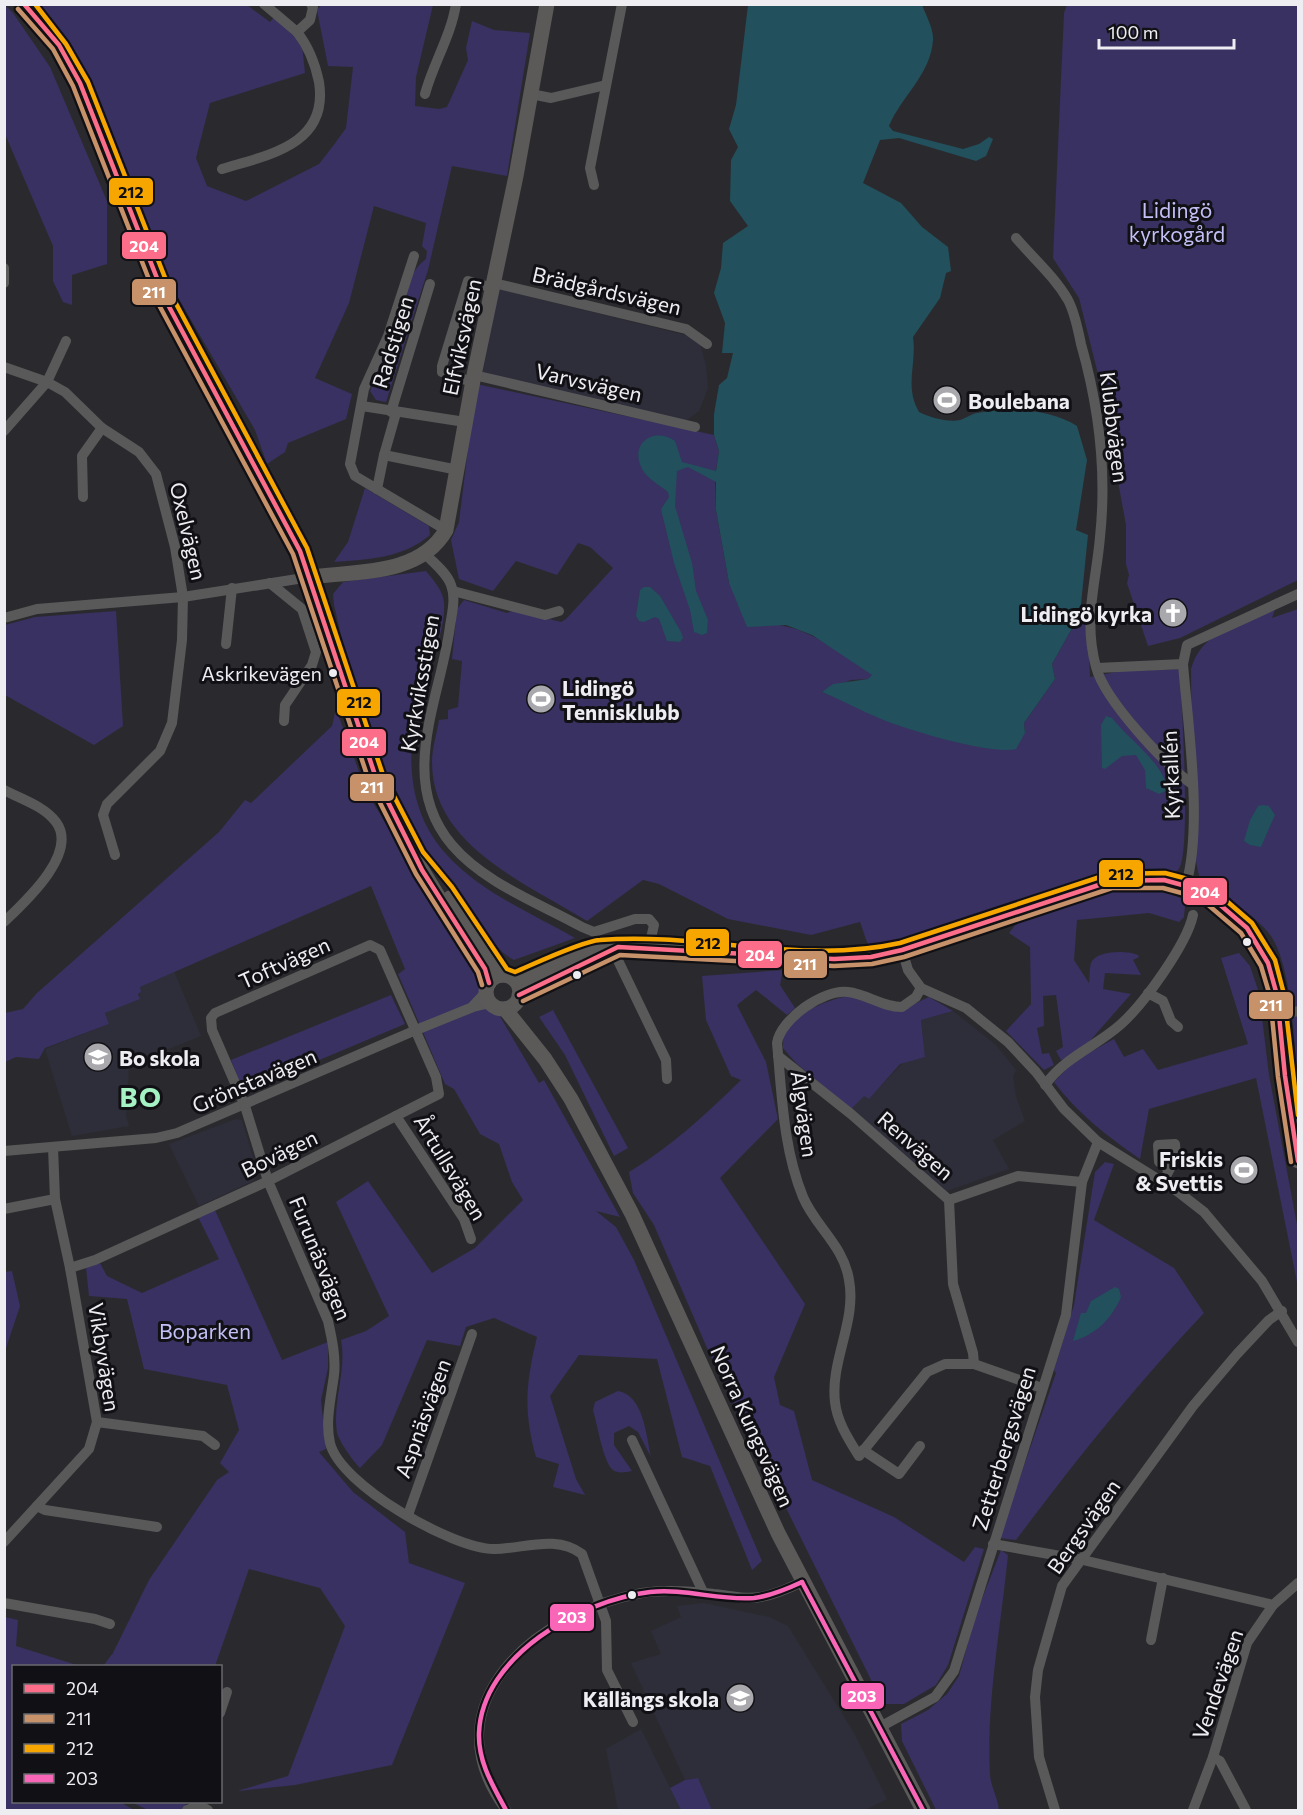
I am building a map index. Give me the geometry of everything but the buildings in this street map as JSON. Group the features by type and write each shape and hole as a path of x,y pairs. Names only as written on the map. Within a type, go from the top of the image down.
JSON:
{"main road":[{"path":"24,4 58,45 76,74 166,301 273,495 300,551 364,750 376,778 422,870 460,934 496,987 505,1009 535,985 602,956 612,948"},
{"name":"Elfviksvägen","path":"310,577 401,565 425,554 446,530 473,378 547,4"},
{"path":"496,987 599,947 649,947 834,959 870,957 902,950 1111,881 1151,878 1186,885 1204,891 1247,928 1268,963 1280,1016 1285,1076 1299,1161"},
{"name":"Norra Kungsvägen","path":"496,987 519,997 524,1017 545,1059"},
{"name":"Norra Kungsvägen","path":"505,1009 545,1059 571,1099 632,1214 802,1582 923,1810"}],"street":[{"path":"222,169 285,149 299,140 316,119 320,98 312,54 297,32 264,4"},
{"path":"297,32 310,20 313,7 311,4"},
{"path":"425,94 432,67 453,23 456,4"},
{"path":"594,185 590,168 622,4"},
{"path":"531,94 551,98 606,85"},
{"name":"Klubbvägen","path":"1016,238 1055,278 1070,303 1093,393 1104,471 1100,545 1091,588 1090,616 1096,668 1105,687 1127,716 1174,771 1193,785"},
{"path":"414,256 388,336 364,389 350,464 355,476 446,530"},
{"path":"4,268 4,283"},
{"name":"Brädgårdsvägen","path":"473,378 442,372 468,281 686,329 707,344"},
{"name":"Radstigen","path":"377,489 394,412 430,284"},
{"path":"4,431 48,382 66,341"},
{"name":"Oxelvägen","path":"4,367 48,382 65,392 102,428 139,452 156,474 175,547 183,597 182,640 172,723 160,751 107,804 103,814 115,855"},
{"name":"Varvsvägen","path":"473,378 695,427"},
{"path":"362,406 465,422"},
{"path":"83,497 82,456 102,428"},
{"path":"384,455 458,470"},
{"name":"Kyrkviksstigen","path":"425,554 449,580 453,591 448,643 432,704 423,759 424,781 438,824 450,843 472,865 582,927 594,932 635,919 649,919 654,925 649,947"},
{"path":"4,618 37,609 183,597 310,577"},
{"path":"270,583 302,609 316,652 312,664 285,705 284,721"},
{"path":"226,644 232,588"},
{"name":"Kyrkviksstigen","path":"453,591 545,615 559,610"},
{"path":"1096,668 1183,664 1187,645 1299,594"},
{"name":"Kyrkallén","path":"1183,664 1193,785 1191,868 1186,885"},
{"path":"4,790 50,816 58,824 61,842 48,876 4,922"},
{"path":"1045,1085 1059,1067 1120,1025 1148,993 1187,936 1193,915"},
{"name":"Toftvägen","path":"245,1106 212,1030 211,1018 215,1013 374,945 380,950 416,1030"},
{"path":"612,948 666,1060 667,1079"},
{"path":"902,950 908,970 921,988 952,999 1008,1041 1064,1109 1098,1142 1163,1182 1204,1212 1223,1231 1263,1281 1299,1342"},
{"name":"Grönstavägen","path":"4,1151 168,1136 245,1106 473,1007 496,987"},
{"name":"Älgvägen","path":"861,1453 838,1418 835,1402 836,1380 851,1302 849,1279 842,1256 804,1199 789,1156 778,1056 778,1034 787,1020 830,994 847,992 886,1005 902,1007 916,997 921,988"},
{"path":"1148,993 1163,1001 1171,1021 1178,1027"},
{"path":"1280,1016 1299,1011"},
{"name":"Bovägen","path":"70,1268 96,1260 268,1181 439,1094 436,1077 416,1030"},
{"name":"Renvägen","path":"778,1056 851,1114 949,1200 1017,1176 1083,1182"},
{"name":"Furunäsvägen","path":"245,1106 268,1181 328,1321 334,1364 330,1404 331,1445 337,1458 359,1482 408,1515 467,1544 489,1549 560,1544 576,1550 585,1561 606,1621 607,1670 633,1722"},
{"name":"Årtullsvägen","path":"396,1116 464,1219 471,1239"},
{"name":"Zetterbergsvägen","path":"880,1727 918,1709 946,1686 960,1657 993,1544 1066,1315 1083,1182 1098,1142"},
{"name":"Vikbyvägen","path":"4,1542 89,1449 97,1422 70,1268 55,1199 53,1147"},
{"path":"1163,1182 1169,1169"},
{"path":"4,1209 55,1199"},
{"path":"949,1200 953,1284 973,1353 974,1364"},
{"name":"Bergsvägen","path":"1055,1810 1040,1757 1035,1682 1062,1586 1187,1415 1236,1354 1269,1320 1282,1311"},
{"name":"Aspnäsvägen","path":"408,1515 472,1334"},
{"path":"921,1446 900,1474 861,1453 927,1372 945,1364 974,1364 1042,1388"},
{"path":"97,1422 202,1436 215,1445"},
{"path":"632,1440 703,1592"},
{"path":"37,1506 45,1510 157,1527"},
{"path":"993,1544 1083,1560 1273,1605"},
{"path":"1151,1640 1163,1578"},
{"path":"506,1810 492,1792 479,1749 479,1730 486,1697 496,1677 520,1652 557,1626 600,1605 658,1591 703,1592 759,1598 802,1582"},
{"name":"Vendevägen","path":"1193,1810 1213,1758 1247,1643 1273,1605 1299,1583"},
{"path":"4,1603 95,1619 110,1624"},
{"path":"222,1707 227,1692"},
{"path":"1213,1758 1220,1761 1246,1810"},
{"path":"192,1806 208,1810"}],"shaded area":[{"path":"499,289 693,337 700,344 706,366 708,388 699,411 679,426 478,380"},
{"name":"Bo skola","path":"173,969 201,1036 129,1065 126,1116 129,1126 72,1136 45,1049 109,1024 105,1013 139,999 140,987"},
{"path":"953,1011 996,1045 1016,1070 1013,1077 1016,1097 1025,1121 993,1140 1009,1169 947,1191 851,1109 864,1095 868,1099 905,1061 925,1057 921,1020"},
{"path":"236,1119 242,1120 258,1174 253,1181 199,1206 169,1144"},
{"name":"Källängs skola","path":"704,1603 769,1617 788,1626 854,1733 887,1799 865,1810 712,1810 698,1778 685,1780 631,1663 661,1654 651,1631 681,1617 677,1606"},
{"path":"641,1729 681,1810 618,1810 606,1749"}],"green space":[{"path":"5,5 50,67 107,201 107,264 72,275 72,305 63,302 53,281 53,246 5,134"},
{"path":"35,5 247,5 270,22 275,16 302,45 305,73 210,103 196,158 207,186 246,201 319,164 346,128 353,67 328,66 317,10 321,5 433,5 416,77 415,106 439,109 447,107 468,60 466,48 472,21 494,30 530,33 507,176 452,166 428,270 386,402 376,400 370,391 387,349 402,321 412,275 426,259 427,251 422,246 426,223 374,206 349,303 315,378 352,394 346,419 288,443 285,452 267,464 255,430 148,246 73,48"},
{"name":"Lidingö kyrkogård","path":"1067,5 1298,5 1298,580 1180,638 1148,646 1127,583 1129,575 1126,564 1126,525 1099,378 1079,298 1053,258 1064,13"},
{"path":"476,384 714,435 719,451 715,476 716,510 729,583 770,624 811,635 873,675 868,679 851,680 822,692 850,703 1025,733 1024,723 1055,679 1052,664 1080,614 1087,609 1090,677 1121,671 1180,669 1185,809 1182,859 1178,870 1169,873 1130,874 1101,879 869,948 860,922 811,935 728,919 659,884 643,880 587,921 511,876 465,839 447,816 436,790 432,756 439,720 448,719 448,710 458,707 462,661 452,659 457,609 464,600 507,613 514,610 561,622 613,568 590,547 578,543 557,575 516,561 493,591 459,579 451,540 459,522"},
{"path":"365,488 429,526 430,535 408,549 396,553 334,562 348,542"},
{"path":"426,571 441,593 444,612 443,623 423,686 413,730 412,773 415,795 422,816 446,854 474,880 575,938 514,960 501,951 491,939 426,848 395,797 361,716 334,605 333,594 343,582"},
{"path":"1276,607 1272,618 1298,609 1298,1094 1292,1012 1284,969 1278,951 1265,928 1239,906 1202,882 1198,869 1193,815 1191,669 1196,656 1204,645 1225,629"},
{"path":"116,611 123,726 94,745 5,695 5,625 35,617"},
{"path":"336,709 367,793 479,973 483,985 481,992 492,1009 498,1013 539,1083 544,1080 620,1217 596,1211 616,1227 634,1260 762,1561 752,1570 710,1466 682,1457 657,1359 579,1355 550,1396 576,1479 585,1495 553,1487 559,1464 536,1457 529,1425 528,1383 537,1337 494,1318 466,1327 460,1346 427,1340 382,1445 360,1468 340,1441 337,1433 336,1410 342,1363 341,1340 366,1331 389,1316 336,1202 368,1181 432,1273 475,1248 523,1200 512,1182 499,1144 480,1134 454,1089 445,1084 398,974 405,969 371,886 140,987 141,992 138,994 140,999 105,1013 109,1024 45,1048 39,1059 16,1057 5,1062 5,1013 23,1009 37,993 219,832 245,800 251,803 332,726"},
{"path":"1124,888 1167,893 1190,905 1185,906 1184,917 1179,922 1149,913 1077,920 1074,960 1089,983 1091,963 1105,953 1127,952 1138,955 1139,957 1133,960 1141,975 1105,973 1103,989 1131,994 1088,1043 1061,1060 1056,1051 1063,1047 1056,995 1043,996 1044,1026 1037,1028 1042,1054 1049,1053 1054,1065 1044,1070 1006,1031 1031,1004 1030,947 1009,933 1023,915 1079,898"},
{"path":"1239,953 1250,966 1259,993 1269,1075 1298,1230 1298,1287 1256,1078 1149,1109 1140,1159 1094,1124 1054,1082 1074,1061 1114,1039 1124,1057 1143,1049 1158,1070 1248,1044 1221,958"},
{"path":"783,970 780,985 795,1008 787,1015 756,990 737,1005 766,1062 778,1119 720,1178 805,1304 774,1377 780,1405 794,1411 812,1480 894,1517 964,1562 975,1547 984,1549 948,1665 936,1685 904,1704 885,1704 880,1698 707,1348 654,1225 633,1193 629,1172 674,1141 741,1080 731,1076 706,1020 702,976"},
{"path":"391,995 405,1024 243,1092 231,1060"},
{"path":"850,996 901,1010 929,997 953,1011 921,1020 925,1057 900,1064 869,1099 864,1096 851,1109 796,1063 783,1048 784,1034 795,1020 812,1008"},
{"path":"553,1010 628,1148 614,1156 565,1055 539,1017"},
{"path":"1105,1162 1114,1164 1094,1220 1174,1268 1204,1313 1107,1424 1016,1540 999,1538 1056,1373 1054,1370 1074,1305 1095,1172"},
{"name":"Boparken","path":"215,1210 282,1360 328,1342 328,1368 321,1400 326,1449 319,1452 353,1492 405,1532 409,1563 465,1583 392,1765 295,1785 237,1791 288,1776 345,1626 320,1588 249,1569 215,1665 104,1665 113,1653 149,1580 217,1480 229,1472 220,1463 239,1430 227,1385 144,1369 127,1299 89,1296 86,1268 100,1263 107,1276 142,1293 219,1259 198,1217"},
{"path":"12,1271 20,1306 5,1351 5,1272"},
{"path":"618,1391 627,1394 639,1408 651,1457 638,1432 629,1426 614,1433 614,1445 632,1471 617,1472 609,1466 593,1410 595,1402"},
{"path":"1001,1550 1008,1555 992,1693 989,1748 991,1779 999,1810 936,1810 902,1741 901,1724 928,1710 947,1694 959,1676 975,1617"},
{"path":"5,1617 18,1620 16,1646 77,1665 12,1665 12,1803 122,1803 134,1810 5,1810"},
{"path":"698,1778 712,1810 681,1810 670,1788 685,1780"},
{"path":"133,1803 186,1803 183,1810 148,1810"}],"water":[{"path":"748,5 922,5 932,32 931,52 921,75 889,126 893,131 963,149 979,144 989,137 993,139 986,156 976,161 899,138 880,140 863,183 901,203 922,227 948,247 951,271 946,273 940,298 913,337 912,393 919,412 933,418 950,421 960,420 977,413 1002,410 1029,411 1055,416 1077,426 1087,460 1076,530 1088,535 1080,614 1052,664 1055,679 1024,723 1025,733 1016,749 1004,750 969,745 929,735 881,719 822,692 833,684 868,679 872,675 812,635 786,625 747,627 729,583 716,510 716,482 688,467 677,471 675,506 692,563 696,591 708,620 707,633 702,635 694,632 690,610 674,563 661,509 669,497 668,492 644,472 639,460 639,452 645,440 651,437 667,437 675,441 682,462 716,471 719,451 714,435 714,414 719,385 727,378 733,353 722,353 725,323 714,293 721,268 723,243 748,226 730,201 731,160 738,147 729,129 736,105"},
{"path":"650,587 660,596 681,632 683,638 680,642 667,641 659,619 655,617 644,622 639,621 636,616 640,590"},
{"path":"1106,716 1112,718 1153,761 1160,770 1168,790 1159,794 1146,788 1145,770 1136,755 1122,756 1105,769 1102,768 1101,725"},
{"path":"1258,806 1269,806 1275,815 1261,847 1250,845 1244,841 1250,820"},
{"path":"1115,1287 1119,1289 1121,1297 1108,1319 1089,1335 1073,1341 1081,1313 1086,1313 1091,1301"}],"transit line":[{"name":"204","path":"24,4 59,45 80,83 166,301 300,551 376,778 422,870 485,969 489,983"},
{"name":"212","path":"35,4 66,44 88,82 173,298 307,548 383,775 423,852 452,887 507,969 515,972 570,948 600,940 675,940 788,950 863,949 900,943 1109,874 1165,873 1207,884 1252,923 1275,960 1284,994 1298,1115"},
{"name":"211","path":"18,9 53,49 73,86 159,305 293,554 369,781 416,874 478,972 482,985"},
{"name":"204","path":"519,995 618,947 834,959 871,957 902,950 1111,881 1164,880 1204,891 1247,928 1268,963 1277,995 1285,1076 1298,1161"},
{"name":"211","path":"523,1001 620,955 834,966 872,964 904,957 1112,888 1163,888 1200,898 1241,933 1261,966 1270,996 1278,1077 1291,1162"},
{"name":"203","path":"802,1582 923,1810"},
{"name":"203","path":"506,1810 487,1773 481,1754 479,1733 484,1705 497,1680 516,1657 540,1637 566,1620 623,1597 663,1591 728,1598 754,1598 773,1594 802,1582"}],"place":[{"name":"Boulebana","path":"947,400"},
{"name":"Lidingö kyrka","path":"1173,613"},
{"name":"Askrikevägen","path":"333,673"},
{"name":"Lidingö Tennisklubb","path":"541,699"},
{"name":"Bo skola","path":"98,1057"},
{"name":"Friskis & Svettis","path":"1244,1170"},
{"name":"Källängs skola","path":"740,1698"}],"district":[{"name":"BO","path":"141,1096"}]}
